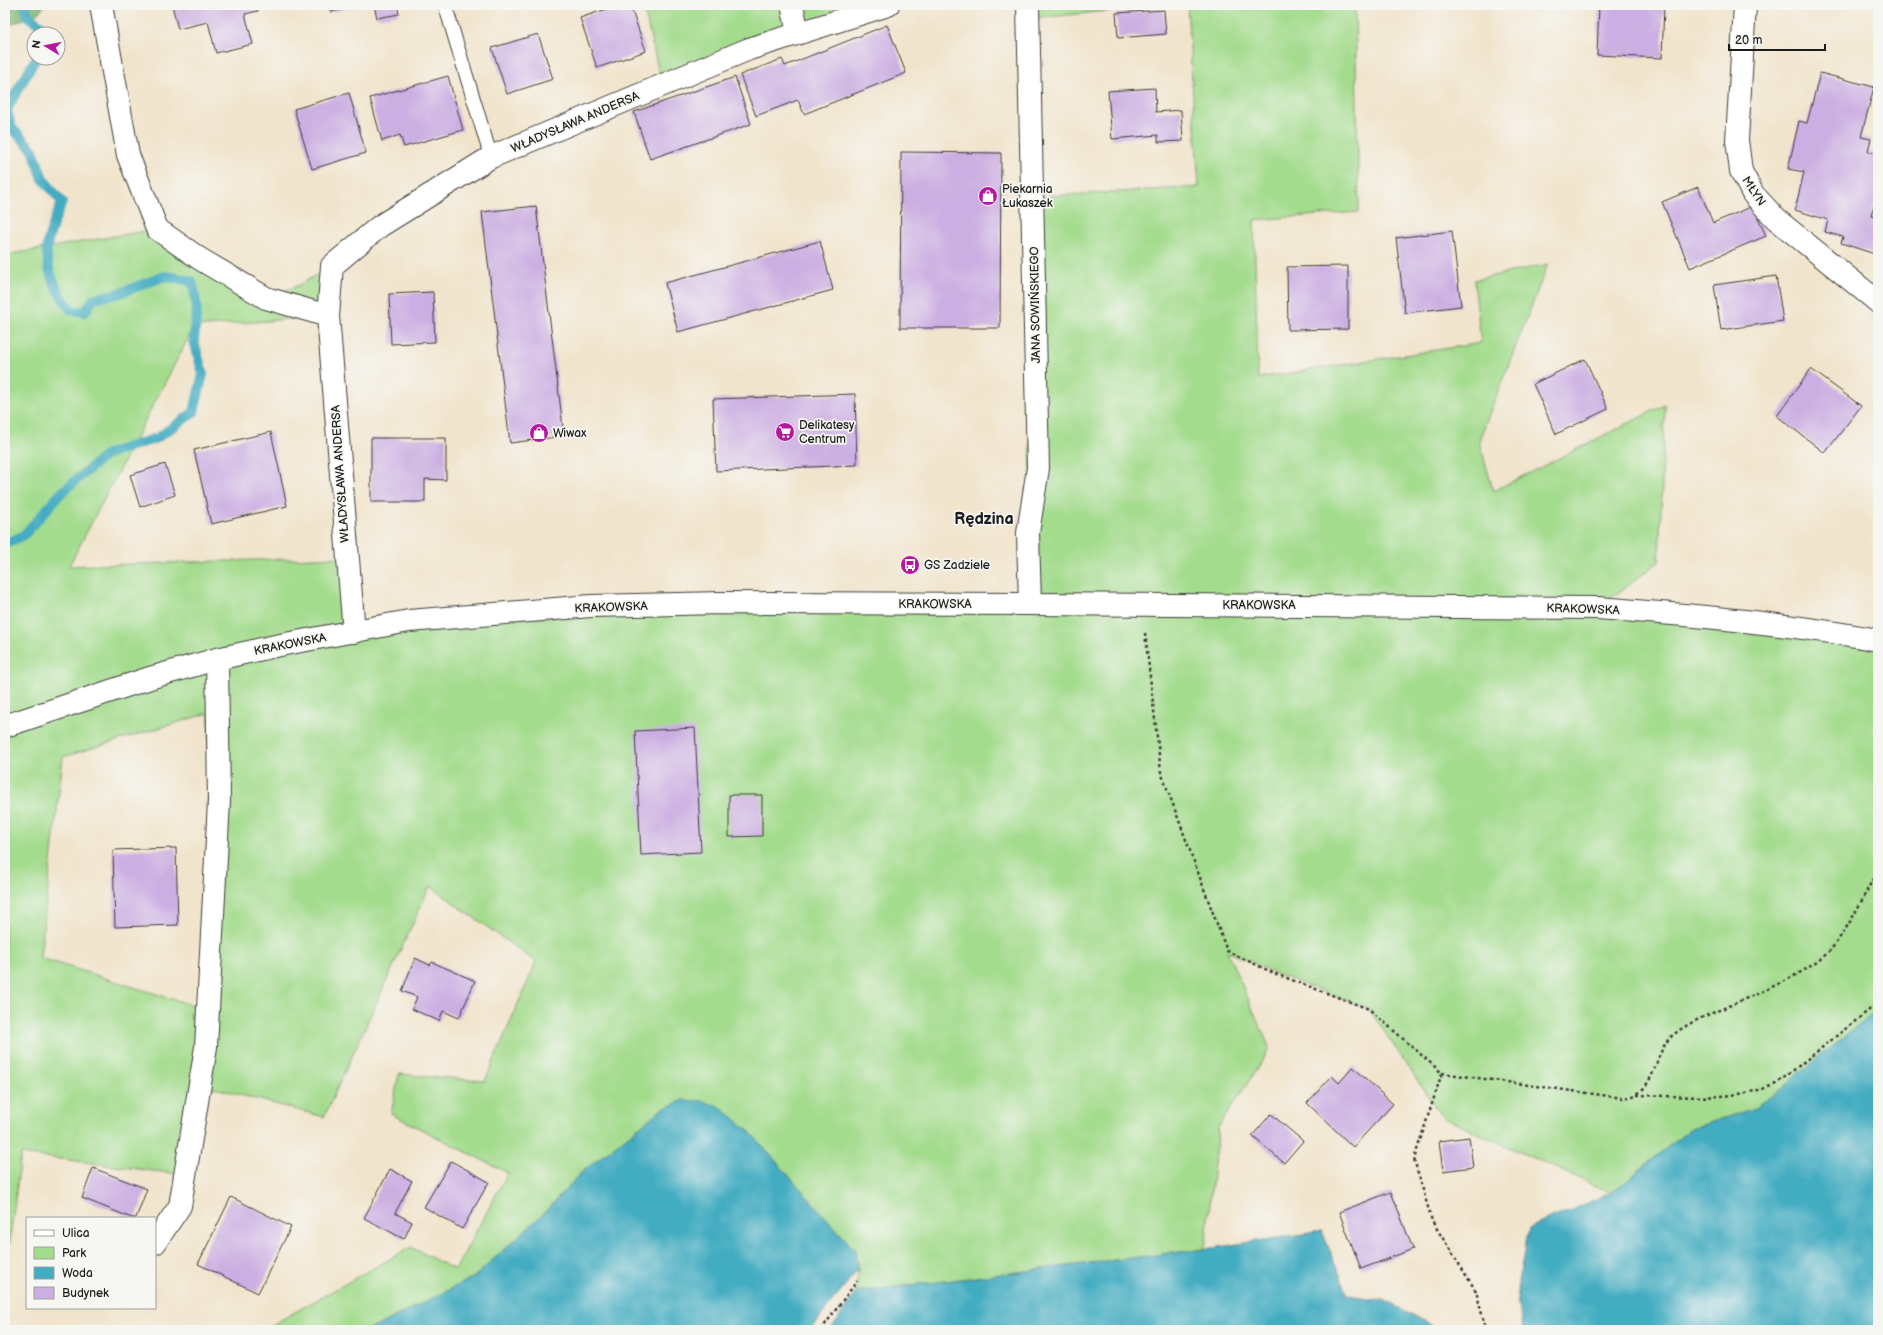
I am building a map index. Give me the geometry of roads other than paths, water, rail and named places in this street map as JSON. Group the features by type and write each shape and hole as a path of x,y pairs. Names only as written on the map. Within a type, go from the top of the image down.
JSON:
{"street":[{"path":"101,5 128,155 157,229 200,259 266,298 328,316"},
{"path":"792,5 798,33"},
{"name":"WŁADYSŁAWA ANDERSA","path":"354,632 328,316 332,266 380,226 491,157 749,49 888,5"},
{"name":"JANA SOWIŃSKIEGO","path":"1028,5 1038,468 1028,533 1030,604"},
{"name":"MŁYN","path":"1744,5 1736,140 1741,171 1753,194 1776,219 1878,302"},
{"name":"KRAKOWSKA","path":"5,726 146,679 217,659 280,645 409,621 591,606 722,604 1030,604 1597,608 1688,614 1769,623 1878,640"},
{"path":"156,1242 180,1206 206,1047 219,801 217,659"}],"lane":[{"path":"445,5 491,157"}],"water":[{"path":"1878,1010 1878,1330 1522,1330 1517,1287 1529,1228 1611,1193 1690,1129 1756,1108"},
{"path":"683,1100 703,1101 721,1107 750,1132 855,1250 858,1269 810,1330 369,1330 474,1277 543,1214 584,1170 662,1109"},
{"path":"1322,1231 1348,1295 1384,1300 1442,1330 830,1330 856,1292 1205,1249"}],"waterway":[{"path":"25,5 28,16 41,26"},
{"path":"5,544 24,535 62,492 107,454 157,438 194,412 203,374 194,341 197,307 192,281 165,276 120,293 93,299 85,312 71,310 54,284 49,269 47,247 48,240 62,202 43,179 33,150 11,127 7,109 31,66"}],"place":[{"name":"Piekarnia Łukaszek","path":"988,196"},
{"name":"Delikatesy Centrum","path":"785,432"},
{"name":"Wiwax","path":"539,433"},
{"name":"GS Zadziele","path":"910,565"}],"district":[{"name":"Rędzina","path":"984,518"}]}
